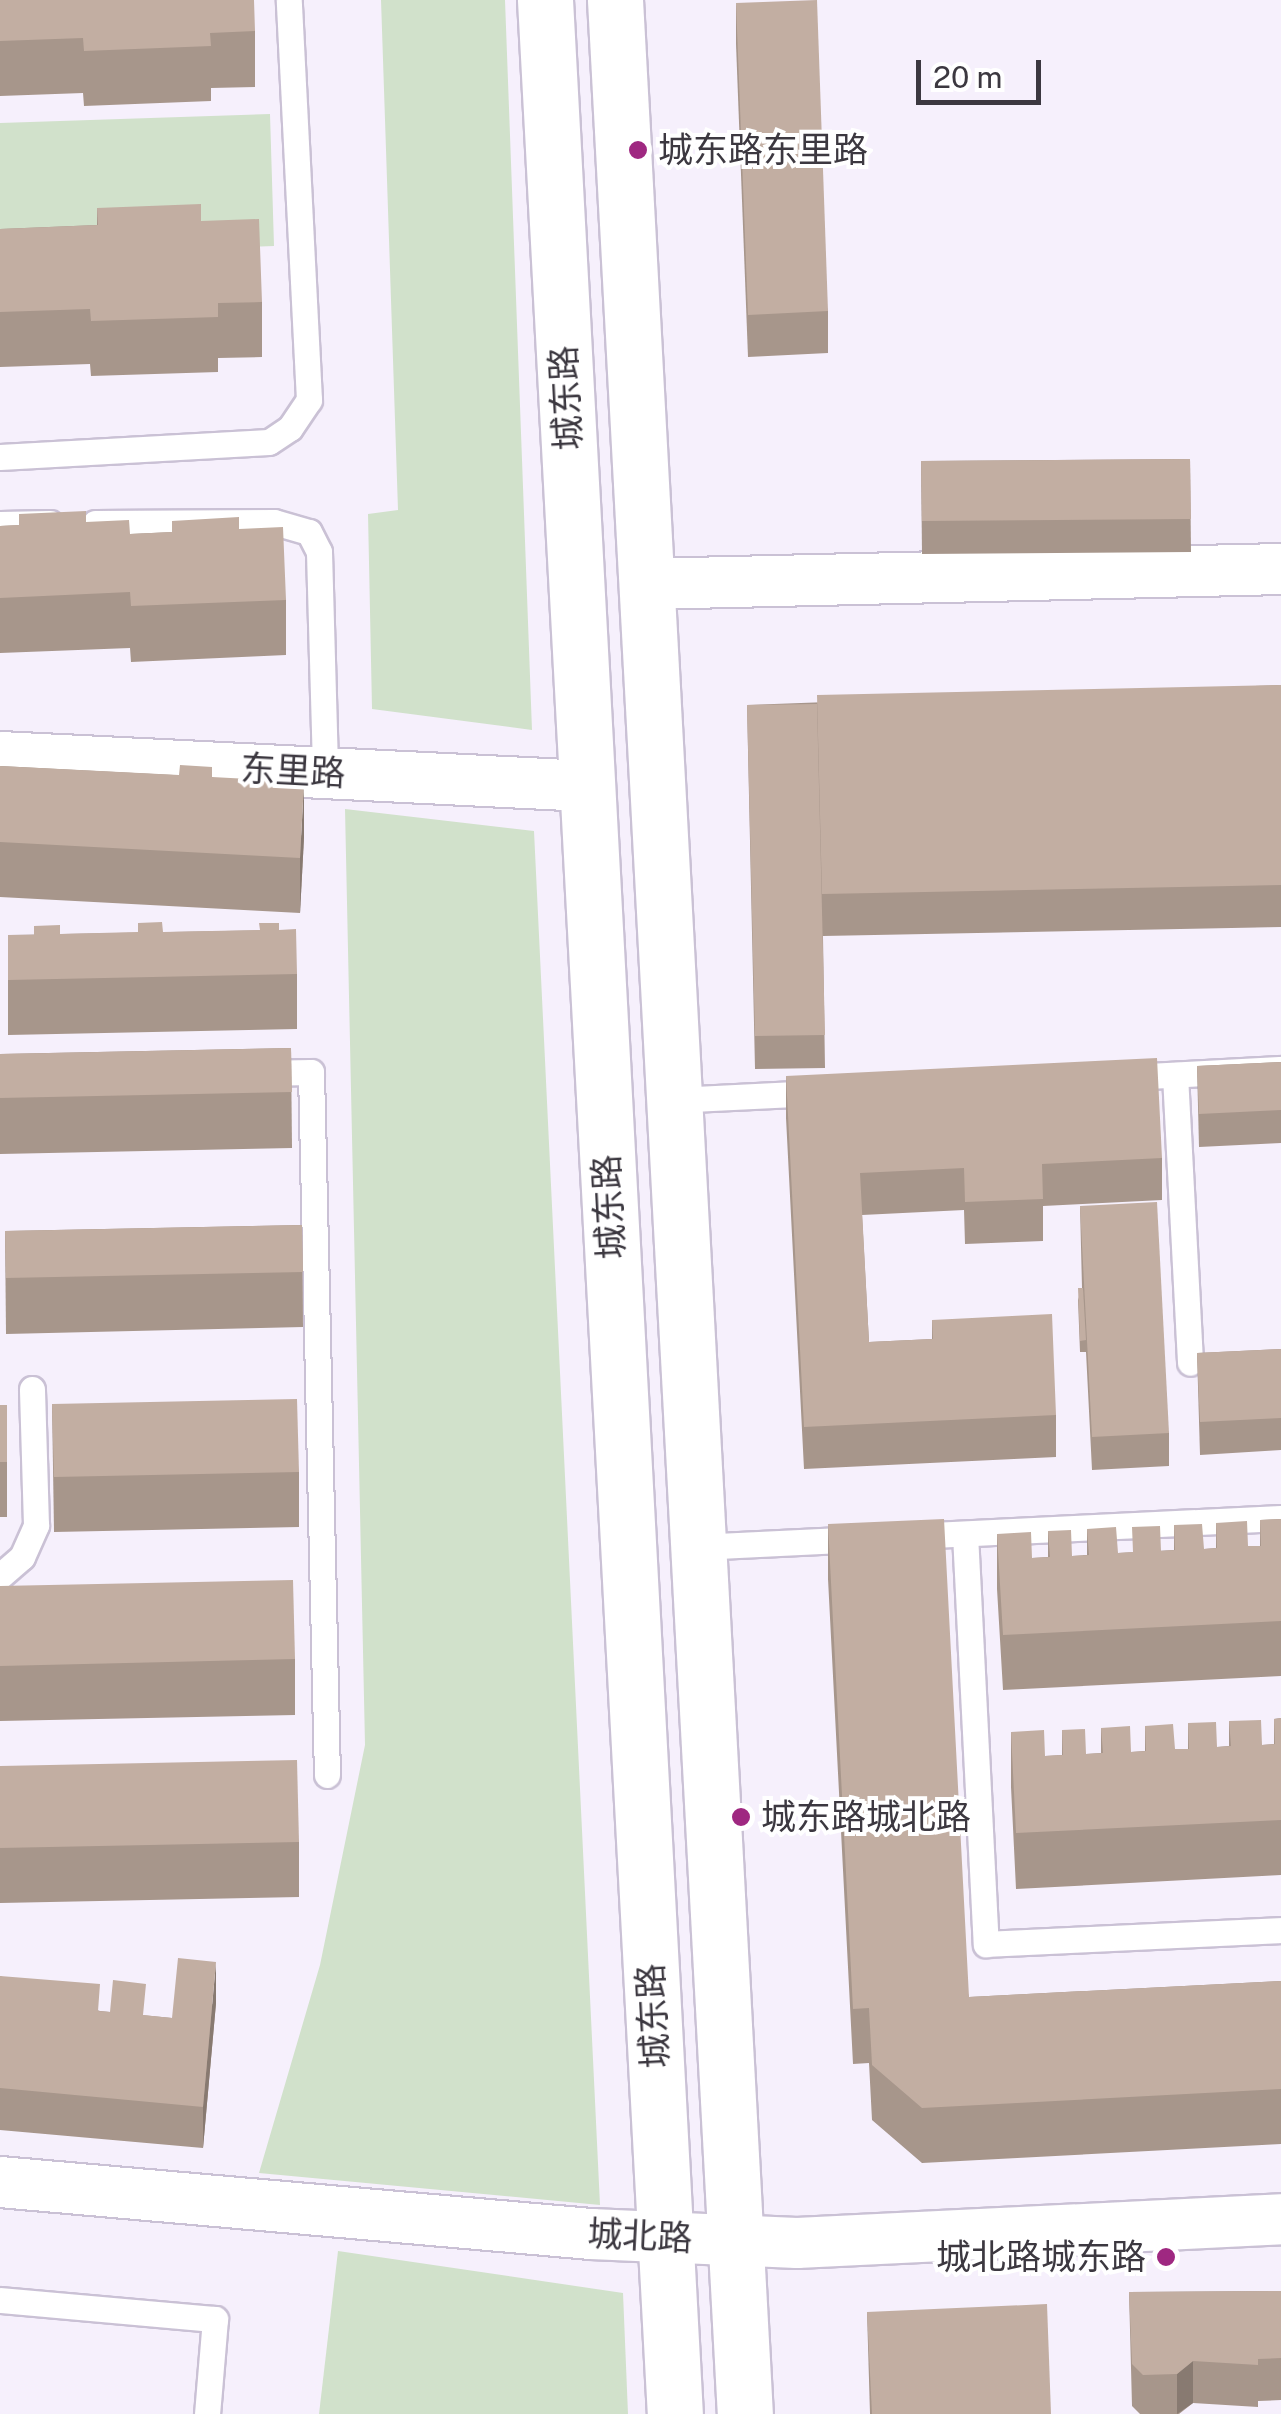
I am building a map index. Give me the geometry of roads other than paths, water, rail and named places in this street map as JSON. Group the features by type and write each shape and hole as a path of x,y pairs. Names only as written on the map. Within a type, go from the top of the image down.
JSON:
{"main road":[{"name":"城东路","path":"544,0 675,2414"},
{"name":"城东路","path":"614,0 745,2414"}],"street":[{"path":"646,584 1281,569"},
{"name":"东里路","path":"0,756 587,786"},
{"name":"城北路","path":"0,2182 735,2240 1281,2219"}],"lane":[{"path":"0,457 269,442 290,428 309,400 288,0"},
{"path":"0,524 274,522 309,532 319,552 325,773"},
{"path":"1098,1078 1281,1069"},
{"path":"233,1074 311,1072 303,1240 327,1775"},
{"path":"1175,1074 1190,1363"},
{"path":"673,1100 847,1091"},
{"path":"0,1576 22,1557 36,1525 32,1389"},
{"path":"697,1547 1281,1518"},
{"path":"965,1534 986,1944 1281,1930"},
{"path":"0,2300 215,2319 207,2414"}],"place":[{"name":"城东路东里路","path":"638,150"},
{"name":"城东路城北路","path":"741,1817"},
{"name":"城北路城东路","path":"1166,2257"}]}
